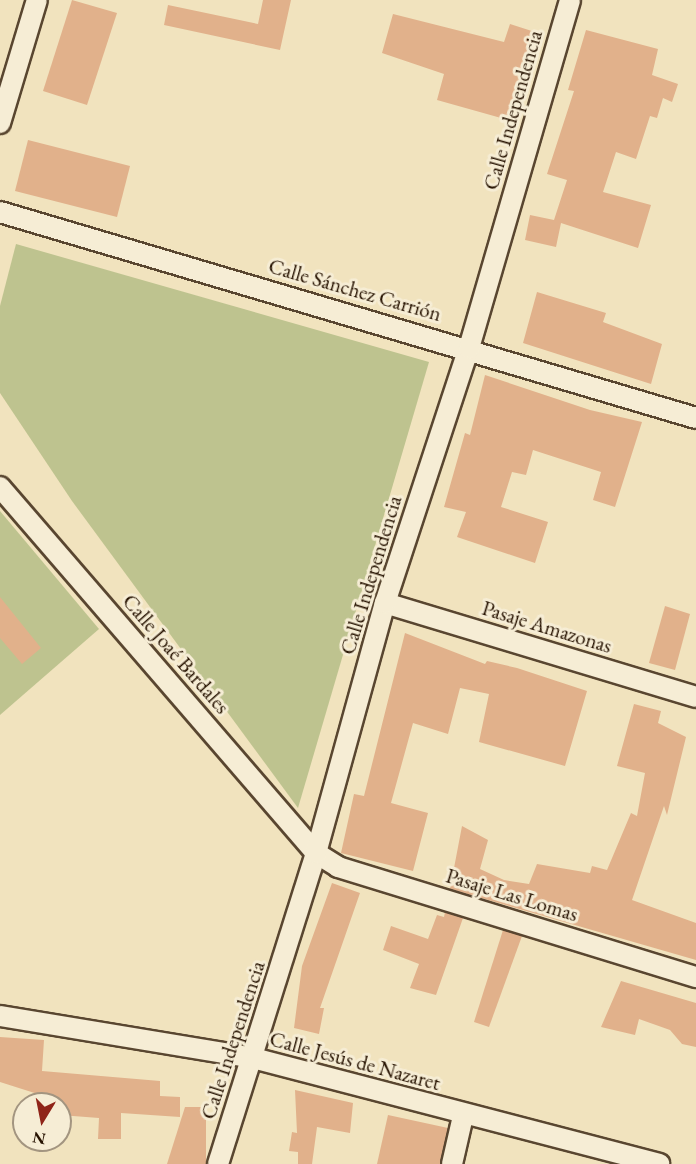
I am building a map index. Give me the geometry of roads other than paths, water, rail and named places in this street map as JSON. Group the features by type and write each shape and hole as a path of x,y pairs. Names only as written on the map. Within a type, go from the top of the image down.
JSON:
{"street":[{"path":"0,123 37,0"},
{"name":"Calle Independencia","path":"218,1164 316,853 384,603 468,348 570,0"},
{"name":"Calle Sánchez Carrión","path":"0,212 468,348 696,418"},
{"name":"Calle Joaé Bardales","path":"0,487 316,853"},
{"name":"Pasaje Amazonas","path":"384,603 696,697"},
{"name":"Pasaje Las Lomas","path":"316,853 338,867 696,977"},
{"name":"Calle Jesús de Nazaret","path":"0,1016 253,1058 464,1116 659,1164"},
{"path":"452,1164 464,1116"}]}
